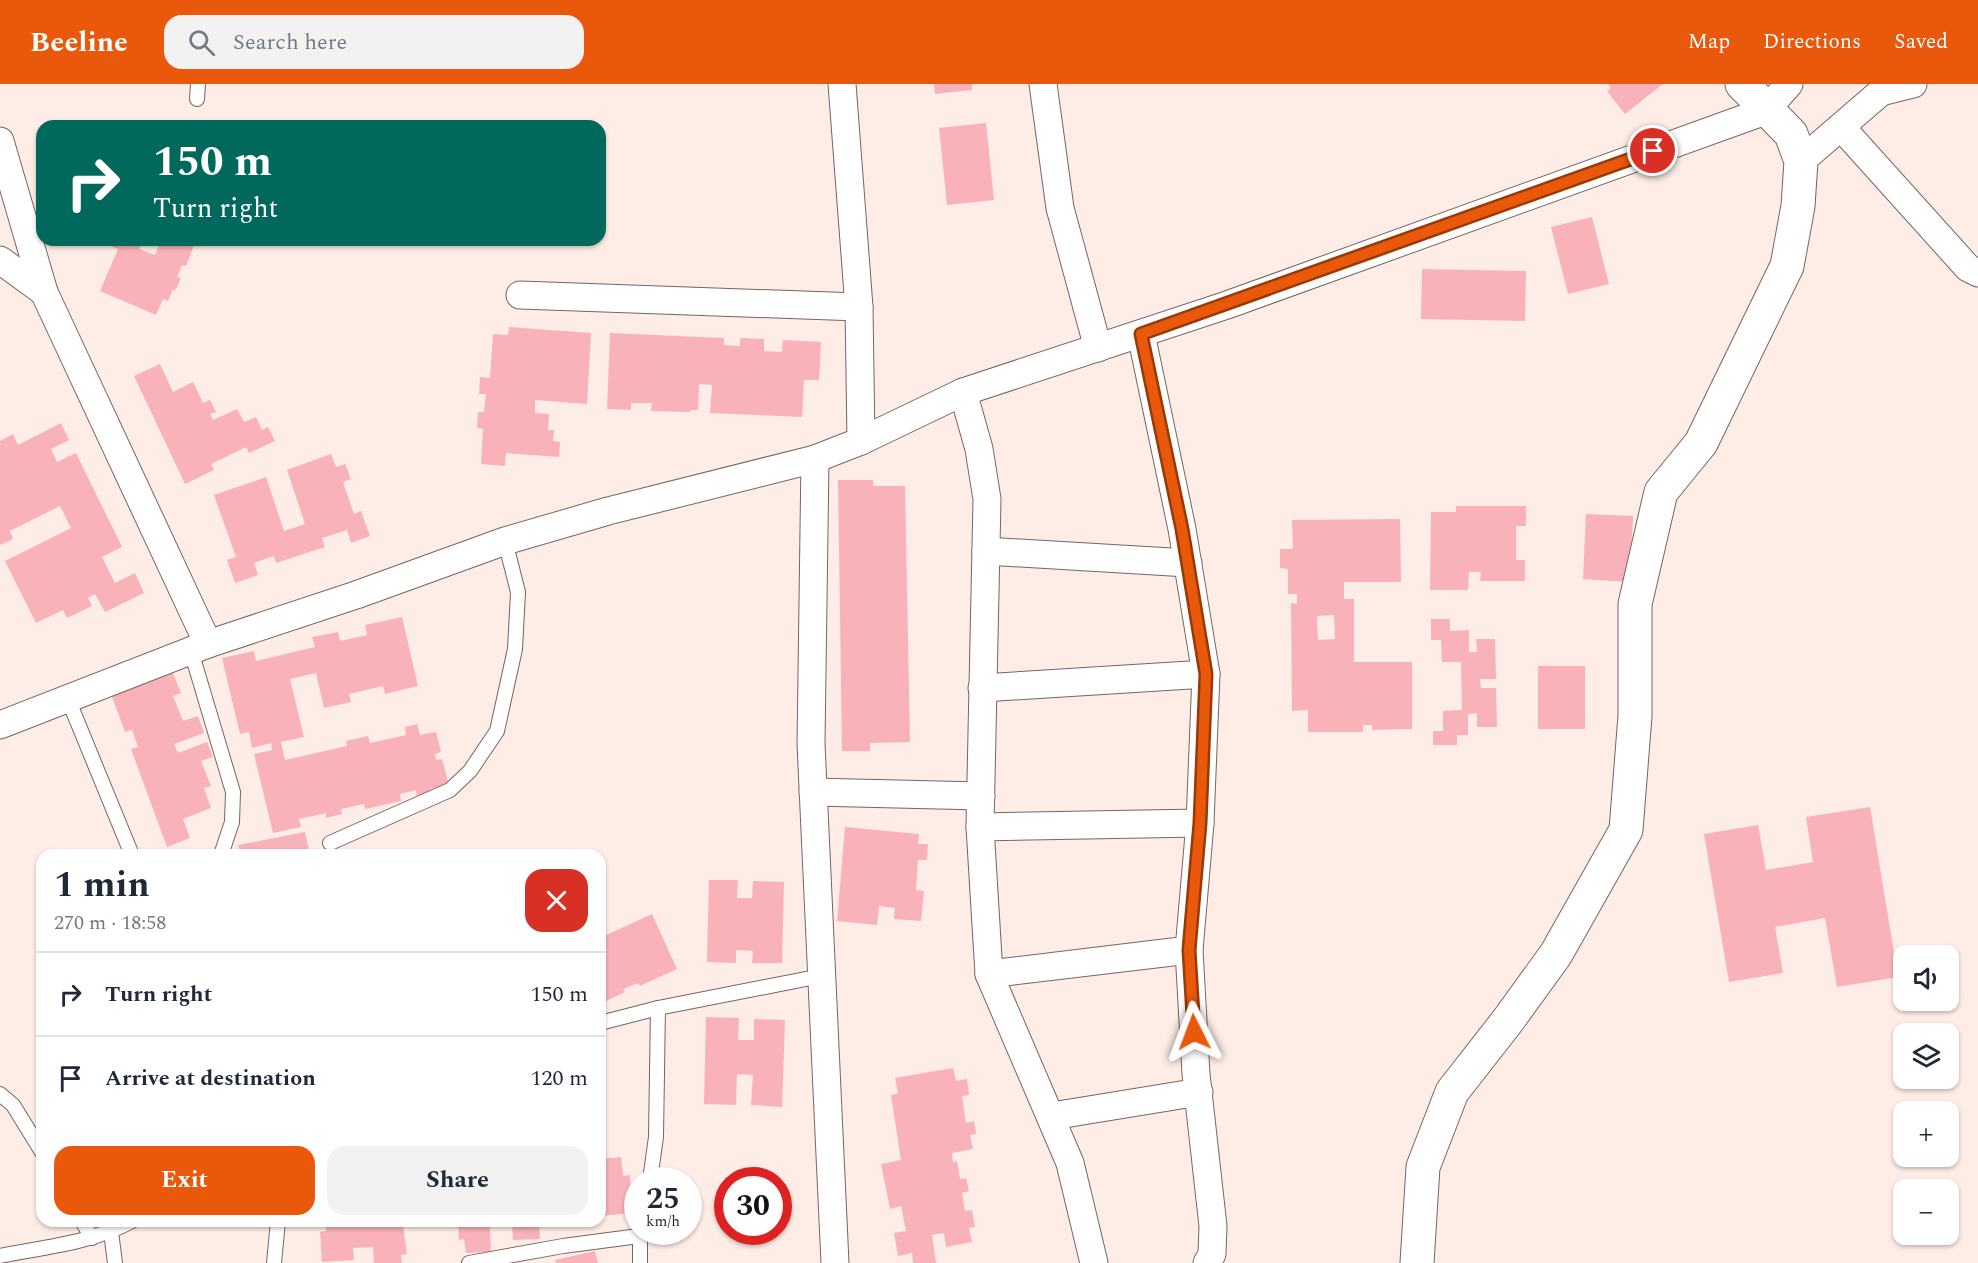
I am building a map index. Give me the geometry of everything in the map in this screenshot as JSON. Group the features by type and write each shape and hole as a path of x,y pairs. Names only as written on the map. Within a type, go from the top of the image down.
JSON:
{"street":[{"path":"842,84 859,307 861,441"},
{"path":"1043,84 1060,208 1098,348"},
{"path":"1417,1263 1423,1167 1452,1092 1556,954 1626,830 1635,716 1635,604 1661,492 1701,442 1788,266 1798,206 1801,161 1791,134 1742,84"},
{"path":"0,725 200,648 356,596 505,541 608,511 815,459 861,441 963,392 1141,334 1766,111 1789,84"},
{"path":"1801,161 1881,92 1913,84"},
{"path":"1841,127 1968,268 1978,273"},
{"path":"0,141 44,292 200,648"},
{"path":"0,260 44,292"},
{"path":"520,296 859,307"},
{"path":"1141,334 1188,563 1206,674 1200,823 1189,950 1199,1092 1213,1226 1212,1254 1207,1263"},
{"path":"963,392 979,449 987,499 980,827 989,974 1070,1162 1094,1263"},
{"path":"815,459 811,744 835,1263"},
{"path":"986,551 1188,563"},
{"path":"982,688 1206,674"},
{"path":"813,792 981,796"},
{"path":"980,827 1200,823"},
{"path":"989,974 1189,950"},
{"path":"1052,1116 1199,1092"}],"lane":[{"path":"197,99 198,84"},
{"path":"330,843 450,790 470,771 498,731 515,649 518,591 505,541"},
{"path":"200,648 233,792 232,822 223,849"},
{"path":"68,699 130,849"},
{"path":"606,1021 658,1008 821,976"},
{"path":"652,1167 656,1137 658,1008"},
{"path":"0,1094 13,1105 36,1142"},
{"path":"86,1227 92,1238"},
{"path":"0,1256 92,1238 121,1227"},
{"path":"274,1263 277,1227"},
{"path":"111,1232 116,1263"},
{"path":"469,1263 624,1236"},
{"path":"639,1245 640,1263"}],"building":[{"path":"934,84 972,84 972,90 935,94"},
{"path":"1608,84 1663,84 1625,114 1607,91 1611,88"},
{"path":"986,123 994,200 947,205 939,128"},
{"path":"1592,217 1609,284 1568,294 1551,227"},
{"path":"111,246 140,246 139,249 155,255 159,246 194,246 186,266 182,265 177,277 181,278 175,291 173,289 168,301 163,299 156,315 100,291 118,249"},
{"path":"1422,269 1526,271 1525,321 1421,319"},
{"path":"509,327 591,333 587,404 535,400 535,413 549,414 548,430 554,430 553,441 560,442 559,457 506,453 505,466 481,464 483,429 477,428 478,412 484,412 486,394 479,394 480,377 490,378 493,334 508,335"},
{"path":"610,333 724,338 724,345 740,346 740,338 764,339 764,351 782,352 783,340 821,342 819,380 804,380 802,417 710,413 712,385 699,384 698,410 690,410 690,412 651,411 652,403 631,403 631,410 607,409"},
{"path":"160,364 173,392 193,382 203,403 210,400 216,412 210,414 213,420 237,409 244,422 256,417 262,430 268,427 275,441 249,453 246,447 211,464 214,470 185,484 134,376"},
{"path":"61,423 69,440 51,449 57,462 76,453 122,547 102,557 115,583 135,573 144,593 105,612 95,594 88,598 92,606 67,618 63,610 36,623 5,561 71,528 60,506 10,531 13,539 0,545 0,441 13,434 18,445"},
{"path":"331,454 336,467 345,464 351,479 343,482 354,514 361,511 370,536 351,543 347,530 322,538 325,547 276,563 274,556 254,563 258,575 235,583 227,560 236,557 214,495 266,477 284,531 305,524 287,470"},
{"path":"838,480 873,480 873,486 905,486 910,742 870,743 870,751 842,751"},
{"path":"1456,506 1526,506 1526,526 1516,526 1516,560 1525,560 1525,581 1480,581 1481,572 1469,572 1468,590 1430,590 1431,512 1456,512"},
{"path":"1586,514 1633,516 1630,582 1583,579"},
{"path":"1400,519 1401,582 1344,582 1344,599 1354,599 1354,662 1412,662 1412,729 1372,730 1372,725 1363,725 1363,732 1308,732 1308,710 1292,711 1291,603 1297,604 1297,594 1288,594 1288,569 1280,568 1280,549 1293,549 1292,520","holes":["1334,615 1335,639 1318,640 1317,616"]},
{"path":"402,617 418,686 385,694 383,686 349,694 351,702 324,708 316,673 290,679 304,737 281,742 285,760 347,746 346,741 368,736 370,743 406,735 405,727 417,724 420,735 436,732 441,752 435,754 436,760 442,759 449,785 430,789 431,793 417,797 416,790 400,794 401,801 365,809 364,804 341,809 342,814 326,818 326,813 299,819 301,827 273,833 254,754 272,750 271,743 252,748 249,732 240,734 222,658 254,651 256,661 315,647 312,637 338,632 340,641 367,635 365,625"},
{"path":"1431,619 1450,619 1450,631 1469,630 1469,652 1477,652 1476,639 1495,639 1496,679 1480,679 1481,688 1496,688 1497,727 1477,727 1477,713 1468,714 1468,735 1457,735 1457,745 1433,745 1433,731 1443,731 1443,711 1462,710 1461,662 1442,662 1441,640 1431,640"},
{"path":"1538,666 1585,666 1585,729 1538,729"},
{"path":"172,671 181,693 173,696 183,721 198,716 204,733 174,744 178,753 207,742 213,757 201,761 211,786 204,788 211,808 183,819 190,838 167,847 131,749 138,747 132,730 125,732 111,694"},
{"path":"1870,807 1893,947 1893,978 1837,987 1825,918 1775,927 1783,973 1729,982 1704,834 1758,825 1766,870 1813,862 1806,817"},
{"path":"845,827 919,834 918,844 928,844 927,860 918,860 916,890 924,891 921,921 894,919 895,908 879,906 877,925 837,921"},
{"path":"305,832 309,849 239,849 238,845"},
{"path":"709,880 738,880 737,898 752,898 753,881 784,882 782,963 752,963 753,951 736,950 736,963 707,962"},
{"path":"652,914 677,969 640,986 638,983 623,989 625,992 606,1001 606,935"},
{"path":"706,1017 739,1018 738,1040 754,1040 754,1019 785,1020 782,1107 751,1105 753,1075 737,1074 736,1105 704,1104"},
{"path":"953,1068 956,1081 967,1079 969,1095 962,1096 966,1123 974,1121 976,1134 970,1135 973,1149 952,1153 953,1162 957,1161 960,1179 966,1178 969,1191 962,1193 965,1211 972,1210 975,1227 969,1228 972,1242 946,1247 944,1233 932,1235 936,1263 913,1263 912,1253 898,1256 894,1233 906,1231 901,1206 890,1209 881,1164 901,1160 891,1095 898,1093 895,1078"},
{"path":"621,1157 624,1176 624,1214 606,1215 606,1158"},
{"path":"326,1227 403,1227 407,1254 401,1255 402,1263 374,1263 373,1247 353,1248 354,1260 322,1262 320,1232 326,1231"},
{"path":"458,1227 490,1227 491,1252 466,1253 464,1239 459,1240"},
{"path":"512,1227 539,1227 540,1239 513,1240"},
{"path":"595,1251 598,1263 556,1263 555,1260"}],"route":[{"path":"1194,1032 1189,950 1200,823 1206,674 1182,529 1141,334 1653,151"}]}
